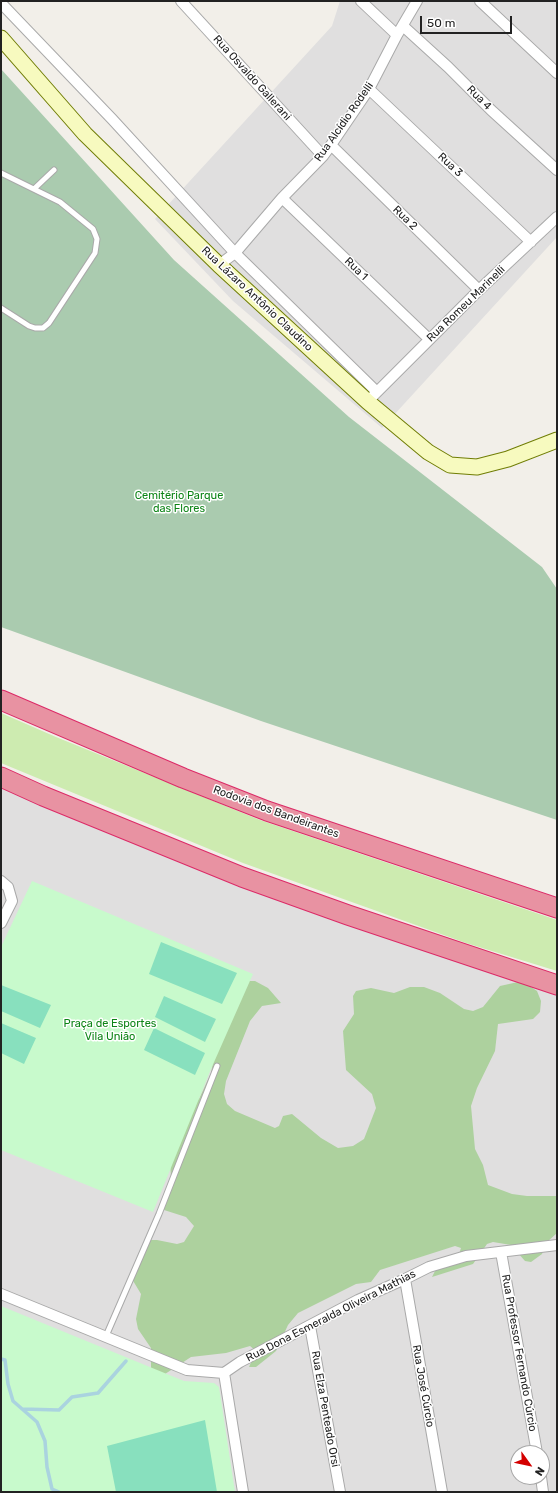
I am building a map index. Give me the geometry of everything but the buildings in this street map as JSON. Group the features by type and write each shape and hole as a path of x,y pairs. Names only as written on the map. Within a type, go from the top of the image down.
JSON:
{"highway":[{"name":"Rodovia dos Bandeirantes","path":"1,700 183,778 267,811 557,908"},
{"path":"1,777 50,799 242,877 348,915 557,985"}],"main road":[{"name":"Rua Lázaro Antônio Claudino","path":"1,38 85,134 220,265 372,397 428,452 450,465 477,467 508,459 557,440"}],"street":[{"name":"Rua Osvaldo Gallerani","path":"180,1 323,156"},
{"name":"Rua Alcídio Rodelli","path":"220,265 235,253 282,198 323,156 369,89 397,35 417,1"},
{"path":"480,1 557,73"},
{"path":"1,3 112,119 235,253 372,397"},
{"path":"365,3 397,35"},
{"name":"Rua 4","path":"402,26 448,67 491,110 557,170"},
{"name":"Rua 3","path":"369,89 531,242"},
{"name":"Rua 2","path":"331,145 479,290"},
{"name":"Rua 1","path":"282,198 429,339"},
{"name":"Rua Romeu Marinelli","path":"372,397 479,290 557,217"},
{"path":"1,881 8,887 12,901 1,923"},
{"name":"Rua Dona Esmeralda Oliveira Mathias","path":"224,1373 246,1359 358,1300 405,1280 429,1267 466,1256 557,1244"},
{"name":"Rua Professor Fernando Cúrcio","path":"501,1252 536,1445"},
{"name":"Rua José Cúrcio","path":"405,1280 442,1492"},
{"path":"1,1294 187,1370 224,1373 242,1492"},
{"name":"Rua Elza Penteado Orsi","path":"310,1326 340,1492"}],"lane":[{"path":"35,188 54,170"},
{"path":"1,173 35,188 60,202 93,229 97,239 96,253 49,323 42,328 35,328 29,326 1,308"},
{"path":"106,1336 158,1214 218,1066"}],"shaded area":[{"path":"340,1 557,1 557,237 382,428 233,301 155,219 332,26"},
{"path":"1,768 151,840 557,985 557,1492 1,1492"}],"green space":[{"name":"Cemitério Parque das Flores","path":"1,69 174,260 349,417 542,567 557,589 557,820 261,721 1,627"},
{"path":"1,713 260,820 557,920 557,971 466,943 243,863 1,763"},
{"name":"Praça de Esportes Vila União","path":"32,881 253,974 211,1069 153,1212 1,1150 1,947"},
{"path":"161,942 237,973 222,1004 149,974"},
{"path":"246,981 255,981 268,988 281,1003 262,1006 250,1021 226,1081 224,1094 227,1104 235,1111 275,1128 279,1126 283,1116 292,1114 321,1138 338,1148 353,1146 364,1139 376,1108 372,1094 346,1070 343,1031 354,1014 353,996 356,991 371,988 394,993 410,987 424,987 440,993 464,1009 473,1011 483,1007 500,986 518,982 528,985 537,991 541,1001 540,1012 533,1019 498,1024 495,1051 477,1088 471,1106 475,1149 483,1165 488,1185 512,1194 527,1196 557,1196 557,1233 546,1243 542,1254 531,1262 525,1261 511,1245 493,1242 487,1244 473,1264 432,1277 435,1271 459,1254 461,1248 455,1246 380,1270 371,1282 356,1284 298,1313 288,1325 276,1351 256,1367 249,1367 256,1351 250,1346 226,1353 191,1357 165,1374 151,1369 151,1348 138,1329 136,1319 141,1294 132,1279 137,1257 142,1246 149,1240 177,1244 184,1242 194,1226 186,1217 164,1210 171,1178 170,1161 180,1110 199,1099 211,1073 219,1028"},
{"path":"1,985 51,1005 40,1028 1,1011"},
{"path":"164,996 216,1019 205,1042 155,1017"},
{"path":"1,1023 36,1038 24,1064 1,1053"},
{"path":"154,1028 205,1053 195,1075 144,1050"},
{"path":"1,1306 184,1381 214,1383 219,1387 235,1492 1,1492"},
{"path":"205,1420 217,1492 116,1492 107,1446"}],"waterway":[{"path":"1,1359 5,1360 8,1384 13,1401 37,1422 45,1441 47,1467 52,1489 59,1492"},
{"path":"22,1409 59,1410 72,1397 98,1393 126,1361"}]}
